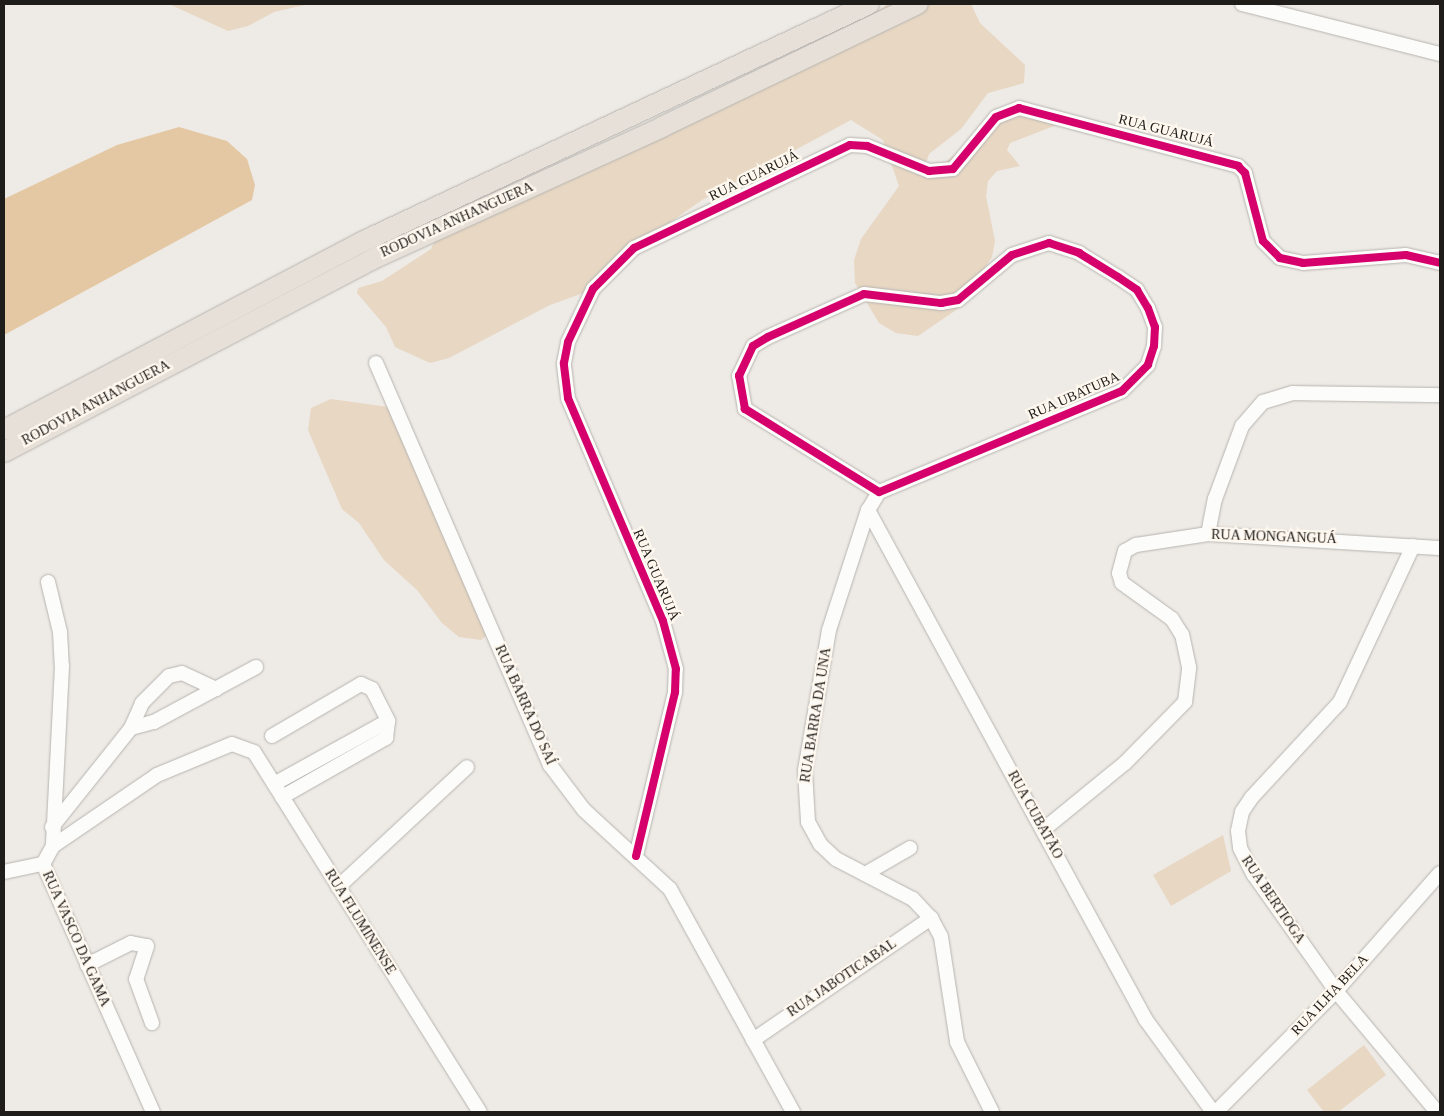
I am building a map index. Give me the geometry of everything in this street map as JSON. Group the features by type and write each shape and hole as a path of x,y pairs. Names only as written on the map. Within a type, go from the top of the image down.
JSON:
{"highway":[{"name":"RODOVIA ANHANGUERA","path":"4,430 364,241 869,4"},
{"name":"RODOVIA ANHANGUERA","path":"4,452 373,259 662,127 918,4"}],"street":[{"path":"1242,4 1440,54"},
{"name":"RUA GUARUJÁ","path":"636,856 675,692 676,669 663,621 568,398 564,372 568,342 593,289 634,248 850,145 867,146 929,171 953,169 996,117 1019,108 1238,166 1245,173 1263,242 1280,258 1303,262 1406,255 1440,263"},
{"name":"RUA UBATUBA","path":"1049,243 1079,253 1137,290 1155,327 1148,365 1135,381 1122,391 879,492 745,409 737,385 753,346 846,298 864,294 941,303 958,300 1012,255 1049,243"},
{"name":"RUA BARRA DO SAÍ","path":"376,363 550,764 584,810 670,889 694,926 793,1112"},
{"path":"1208,534 1215,499 1242,426 1263,402 1293,393 1440,395"},
{"name":"RUA BARRA DA UNA","path":"879,492 868,510 829,630 804,797 808,822 821,845 865,874 913,899 931,918 941,937 957,1042 992,1112"},
{"name":"RUA CUBATÃO","path":"868,510 1146,1020 1215,1112"},
{"name":"RUA MONGANGUÁ","path":"1043,830 1125,763 1185,702 1189,666 1182,635 1172,619 1122,583 1122,556 1136,545 1208,534 1440,548"},
{"name":"RUA BERTIOGA","path":"1413,546 1340,702 1252,797 1242,812 1238,831 1240,848 1254,875 1336,991 1437,1112"},
{"path":"48,582 60,632 62,666 52,828 53,846"},
{"path":"131,728 154,722 256,668"},
{"path":"52,828 131,728 142,704 169,676 182,673 216,689"},
{"path":"272,736 361,684 372,689 388,721 386,738 282,797"},
{"path":"274,784 388,721"},
{"name":"RUA FLUMINENSE","path":"232,744 254,752 480,1112"},
{"name":"RUA VASCO DA GAMA","path":"153,1112 43,864 53,846 157,775 232,744"},
{"path":"338,887 467,767"},
{"path":"865,874 910,848"},
{"path":"4,872 43,864"},
{"name":"RUA ILHA BELA","path":"1215,1112 1336,991 1440,873"},
{"name":"RUA JABOTICABAL","path":"753,1040 931,918"},
{"path":"87,965 131,942 147,946 136,979 152,1023"}],"shaded area":[{"path":"169,4 309,4 274,12 248,26 228,31"},
{"path":"888,4 971,4 980,23 1025,65 1024,83 988,93 961,129 929,154 926,163 937,169 1009,110 1064,122 1010,143 1007,150 1020,166 997,171 988,181 986,196 995,241 992,257 959,308 918,336 896,333 879,323 855,283 854,260 861,239 899,186 883,140 851,120 702,200 636,246 589,291 550,305 449,358 430,363 395,347 386,327 357,293 358,288 382,281 431,249 435,240 847,31"},
{"path":"179,127 227,141 247,159 255,185 252,200 4,335 4,199 117,145"},
{"path":"331,399 395,408 498,627 481,640 459,637 442,623 417,590 384,560 359,523 342,509 308,430 311,408"},
{"path":"1223,835 1231,871 1171,906 1153,875"},
{"path":"1364,1045 1386,1075 1338,1112 1324,1112 1307,1090"}],"cycle path":[{"path":"636,856 675,692 676,669 663,621 568,398 564,363 568,342 593,289 634,248 850,145 867,146 929,171 953,169 996,117 1019,108 1238,166 1245,173 1263,241 1280,258 1303,263 1406,255 1440,263"},
{"path":"1049,243 1079,253 1118,277 1137,290 1148,308 1155,327 1154,346 1148,365 1122,391 879,492 745,409 739,376 753,346 768,337 864,294 941,303 958,300 1012,255 1049,243"}]}
